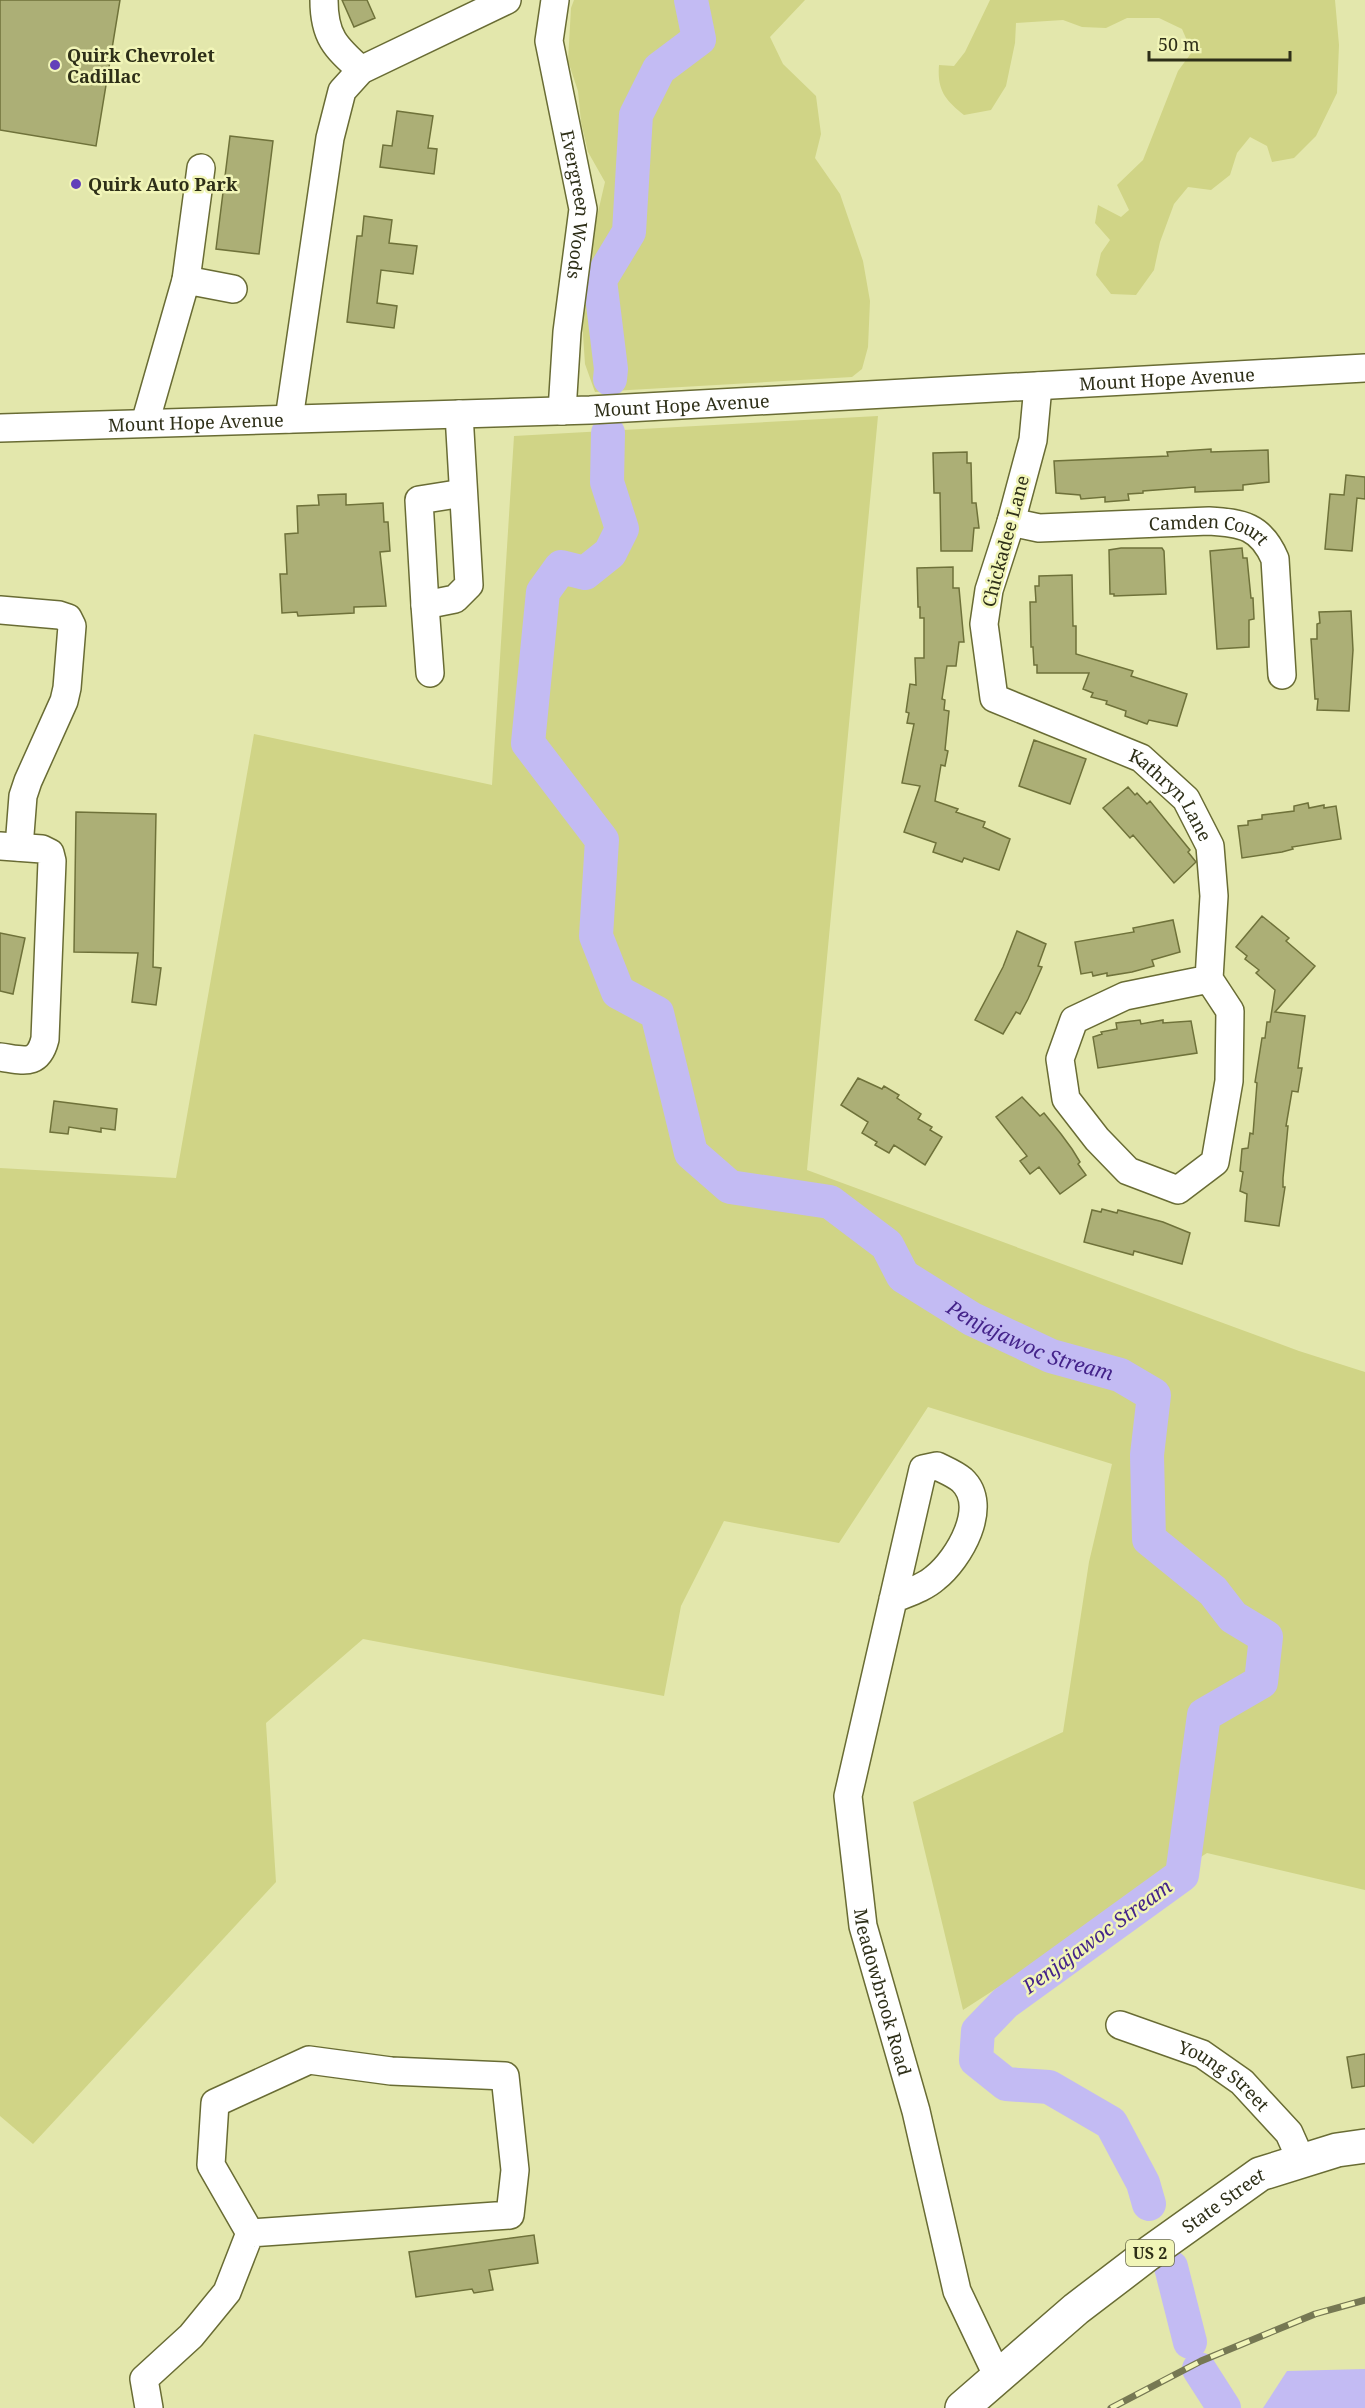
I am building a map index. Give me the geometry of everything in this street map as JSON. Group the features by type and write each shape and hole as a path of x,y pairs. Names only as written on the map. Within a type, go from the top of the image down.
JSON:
{"main road":[{"name":"State Street","path":"962,2408 1076,2309 1260,2174 1337,2150 1365,2146"}],"street":[{"path":"324,0 324,20 336,47 361,70"},
{"path":"289,419 330,138 342,91 361,70 507,0"},
{"name":"Evergreen Woods","path":"553,1 549,41 583,209 567,332 562,411"},
{"path":"146,423 186,280 201,168"},
{"path":"186,280 233,289"},
{"name":"Mount Hope Avenue","path":"0,428 562,411 1365,368"},
{"name":"Chickadee Lane","path":"994,698 984,624 989,590 1011,522 1033,440 1038,386"},
{"path":"425,604 455,599 469,585 459,414"},
{"path":"430,673 419,500 463,493"},
{"name":"Camden Court","path":"1011,522 1039,528 1209,521 1235,522 1252,529 1268,543 1275,559 1282,675"},
{"path":"0,610 59,615 68,618 72,626 64,701 28,781 9,846 42,849 50,853 52,861 45,1039 42,1052 37,1058 25,1060 0,1057"},
{"name":"Kathryn Lane","path":"994,698 1141,758 1186,799 1210,846 1214,896 1209,979"},
{"path":"1209,979 1230,1011 1229,1081 1215,1162 1178,1191 1128,1171 1098,1139 1066,1100 1060,1059 1074,1020 1125,996 1209,979"},
{"name":"Meadowbrook Road","path":"893,1599 848,1796 863,1926 916,2111 957,2291 997,2376"},
{"name":"Young Street","path":"1120,2025 1202,2054 1242,2082 1289,2133 1301,2160"},
{"path":"309,2060 391,2071 505,2076 515,2170 510,2215 250,2233 211,2165 215,2103 309,2060"},
{"path":"149,2408 144,2379 191,2336 227,2292 250,2233"}],"green space":[{"path":"574,0 805,0 770,37 783,64 816,96 821,134 815,158 840,194 863,261 870,301 868,347 862,369 852,377 595,392 585,364 582,320 589,251 605,182 588,152 581,122 578,91 568,61 571,8"},
{"path":"990,0 1335,0 1339,45 1337,93 1316,136 1294,158 1272,162 1267,146 1250,137 1237,153 1230,175 1211,190 1188,187 1174,204 1160,242 1154,270 1136,295 1111,294 1096,275 1101,253 1110,240 1095,223 1098,205 1121,217 1129,210 1117,185 1143,160 1178,71 1192,52 1182,29 1159,18 1127,18 1106,28 1082,27 1063,20 1016,23 1015,43 1006,86 991,110 964,115 947,99 941,88 939,65 954,66 965,52"},
{"path":"878,416 807,1170 1299,1351 1365,1372 1365,1890 1207,1853 963,2010 913,1802 1063,1732 1089,1562 1112,1464 928,1407 839,1543 724,1521 681,1606 664,1696 363,1639 266,1723 276,1882 33,2144 0,2116 0,1168 176,1178 254,734 492,785 514,436"}],"shaded area":[{"path":"1365,2369 1365,2408 1263,2408 1287,2371"}],"building":[{"name":"Quirk Chevrolet Cadillac","path":"0,0 120,0 96,146 0,130"},
{"path":"342,0 367,0 375,18 354,27"},
{"path":"397,111 433,116 428,148 437,149 434,174 380,167 383,145 392,146"},
{"path":"230,136 273,141 259,254 216,249"},
{"path":"364,216 392,220 389,243 417,246 413,274 381,270 377,303 397,306 394,328 347,322 357,236 362,236"},
{"path":"1211,449 1211,452 1268,450 1269,482 1243,485 1243,490 1195,492 1195,487 1143,491 1143,493 1128,494 1129,500 1105,502 1105,497 1081,499 1080,495 1056,493 1054,461 1168,456 1167,452"},
{"path":"967,452 967,463 971,463 972,503 976,503 979,528 974,528 972,551 941,551 940,493 934,493 933,453"},
{"path":"1346,475 1365,477 1365,499 1357,498 1352,551 1325,549 1330,494 1344,495"},
{"path":"346,494 346,505 383,503 384,522 388,522 390,551 380,552 386,606 354,607 354,613 298,616 297,612 282,613 280,574 287,574 285,534 298,533 297,506 319,505 318,495"},
{"path":"1162,548 1166,594 1114,596 1110,594 1109,550"},
{"path":"1242,548 1243,558 1247,558 1251,598 1253,598 1254,619 1249,620 1249,647 1217,649 1210,551"},
{"path":"953,567 953,588 959,588 964,642 959,642 956,666 947,666 942,699 945,700 944,710 949,711 945,750 948,751 945,766 941,765 935,801 958,809 956,812 985,822 983,827 1010,839 999,870 964,858 962,862 933,852 936,843 904,832 920,786 902,783 914,724 907,723 909,713 906,712 910,684 916,685 915,658 924,658 924,618 920,618 920,607 918,607 917,568"},
{"path":"1072,575 1076,654 1133,671 1131,676 1187,694 1177,726 1149,720 1147,724 1125,716 1126,711 1106,704 1107,701 1091,697 1093,693 1083,689 1089,673 1037,673 1033,647 1031,647 1030,602 1036,602 1035,586 1039,586 1039,576"},
{"path":"1351,611 1353,650 1349,711 1317,710 1318,699 1315,699 1311,639 1317,639 1317,624 1320,623 1319,612"},
{"path":"1034,740 1086,759 1070,804 1019,786"},
{"path":"1128,787 1147,804 1150,801 1190,850 1188,852 1196,862 1174,883 1133,835 1130,838 1103,808"},
{"path":"1308,803 1309,808 1324,805 1324,808 1336,806 1341,839 1242,858 1238,826 1248,825 1248,821 1262,819 1262,815 1294,811 1294,806"},
{"path":"76,812 156,814 153,967 161,968 156,1005 132,1002 138,953 74,952"},
{"path":"1262,916 1289,938 1286,941 1315,966 1275,1012 1305,1016 1298,1068 1302,1068 1298,1092 1292,1091 1286,1126 1288,1126 1283,1178 1283,1187 1285,1187 1279,1226 1245,1221 1247,1194 1240,1191 1243,1172 1240,1171 1242,1149 1248,1148 1250,1133 1253,1134 1257,1083 1255,1082 1262,1038 1265,1038 1267,1022 1270,1022 1275,990 1256,973 1259,970 1245,959 1247,956 1236,947"},
{"path":"1173,920 1180,952 1152,960 1154,966 1132,972 1107,976 1107,973 1093,976 1092,972 1081,974 1075,942 1134,932 1133,928"},
{"path":"1017,931 1046,944 1038,966 1042,967 1028,999 1020,1014 1016,1012 1003,1034 975,1020 1003,967"},
{"path":"0,933 25,938 13,994 0,991"},
{"path":"1140,1020 1141,1024 1163,1020 1163,1023 1191,1021 1197,1053 1098,1068 1093,1037 1102,1034 1101,1032 1117,1029 1116,1023"},
{"path":"858,1078 882,1089 884,1086 899,1095 897,1098 921,1114 918,1119 932,1127 930,1130 942,1137 925,1165 894,1145 889,1153 875,1145 877,1142 862,1133 868,1122 841,1105"},
{"path":"1022,1097 1040,1116 1044,1113 1072,1149 1080,1162 1078,1164 1086,1175 1060,1194 1039,1167 1030,1174 1020,1161 1027,1156 996,1117"},
{"path":"54,1101 117,1109 115,1130 101,1128 101,1132 69,1127 68,1134 50,1132"},
{"path":"1102,1209 1117,1213 1118,1210 1163,1222 1190,1233 1182,1264 1134,1251 1133,1255 1084,1242 1092,1210 1101,1212"},
{"path":"1365,2054 1365,2086 1352,2088 1347,2057"},
{"path":"534,2235 538,2263 489,2270 493,2290 474,2293 472,2289 416,2297 409,2252"}],"waterway":[{"name":"Penjajawoc Stream","path":"610,379 611,369 600,280 629,232 636,115 659,69 699,39 691,0"},
{"name":"Penjajawoc Stream","path":"608,433 607,482 622,529 610,553 585,573 561,567 543,592 528,743 602,840 596,936 618,992 657,1013 691,1153 730,1187 830,1202 887,1245 903,1276 972,1319 1051,1356 1120,1375 1154,1395 1147,1455 1149,1539 1213,1591 1233,1617 1266,1637 1261,1682 1204,1715 1182,1875 1005,2003 978,2031 976,2060 1006,2084 1049,2087 1111,2123 1143,2183 1149,2204"},
{"name":"Penjajawoc Stream","path":"1171,2267 1190,2342"},
{"name":"Penjajawoc Stream","path":"1199,2369 1224,2408"}],"railway":[{"path":"1111,2408 1201,2361 1315,2314 1365,2300"}],"place":[{"name":"Quirk Chevrolet Cadillac","path":"55,65"},
{"name":"Quirk Auto Park","path":"76,184"}]}
